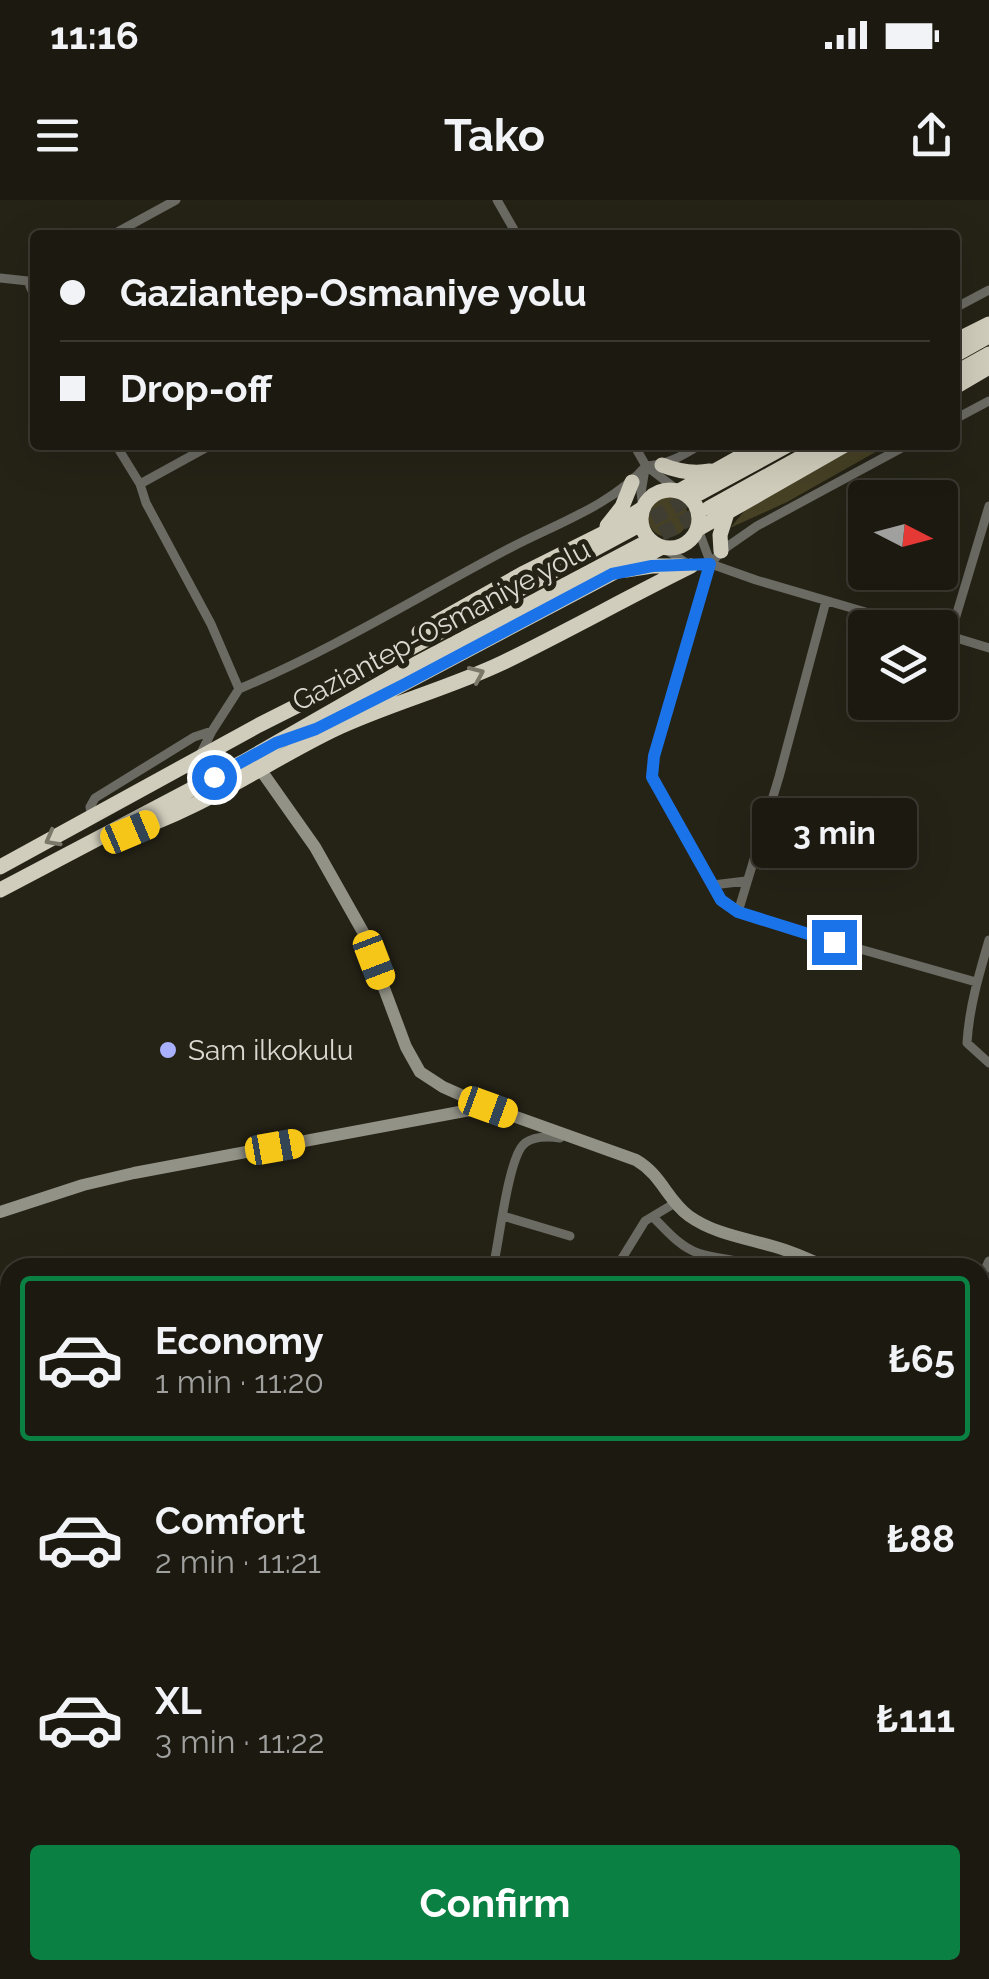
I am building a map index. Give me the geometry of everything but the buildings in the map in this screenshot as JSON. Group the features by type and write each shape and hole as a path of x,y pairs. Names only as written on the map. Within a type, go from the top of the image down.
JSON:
{"highway":[{"path":"960,338 989,324"},
{"path":"960,352 989,336"},
{"path":"960,370 989,354"},
{"path":"960,384 989,367"},
{"path":"679,491 752,450"},
{"path":"700,493 779,450"},
{"path":"709,508 814,450"},
{"path":"276,743 316,729 405,684 662,546 680,546 728,510 836,450"},
{"path":"654,466 700,473 714,470"},
{"path":"598,536 622,507 632,482"},
{"path":"259,724 297,698 598,536 643,508 658,492 679,491 692,499 698,529"},
{"path":"643,508 644,531 662,546"},
{"path":"716,558 728,510"},
{"name":"Gaziantep-Osmaniye yolu","path":"0,867 259,724 390,659 632,529"},
{"name":"Gaziantep-Osmaniye yolu","path":"0,890 641,545"},
{"path":"612,574 652,566 692,566"},
{"path":"100,836 130,832 188,808 347,724 504,662 692,566"}],"street":[{"path":"121,230 176,200"},
{"path":"498,200 513,230"},
{"path":"0,278 30,279"},
{"path":"960,305 989,290"},
{"path":"960,416 989,401"},
{"path":"119,450 211,624 239,689"},
{"path":"140,484 202,450"},
{"path":"639,450 679,491"},
{"path":"198,758 239,689 299,664 689,450"},
{"path":"662,546 692,566 716,558 756,526 898,450"},
{"path":"643,508 641,492 654,466"},
{"path":"954,610 989,506"},
{"path":"698,529 716,558 855,610"},
{"path":"716,558 654,756 652,777 721,900 738,912 800,932 976,982"},
{"path":"738,912 826,602"},
{"path":"958,639 989,648"},
{"path":"92,817 90,806 95,798 194,737 212,731"},
{"path":"260,769 315,847 362,932 406,1047 420,1072 488,1107 648,1167 684,1213 710,1228 805,1258"},
{"path":"713,884 746,881"},
{"path":"989,940 968,1023 968,1043 989,1063"},
{"path":"0,1212 134,1173 488,1107"},
{"path":"495,1258 520,1148 530,1140 552,1136 578,1140"},
{"path":"622,1258 645,1222 675,1203"},
{"path":"503,1216 570,1236"},
{"path":"653,1217 705,1258"}],"shaded area":[{"path":"851,450 879,450 787,502 730,528 747,508"},
{"path":"668,497 682,503 688,517 682,531 668,537 654,531 648,517 654,503"}],"tunnel":[{"path":"632,529 700,493"},
{"path":"641,545 709,508"}],"place":[{"name":"Sam ilkokulu","path":"168,1050"}],"route":[{"path":"214,777 276,743 316,729 405,684 612,574 652,566 710,564 654,756 652,777 721,900 738,912 834,942"}]}
